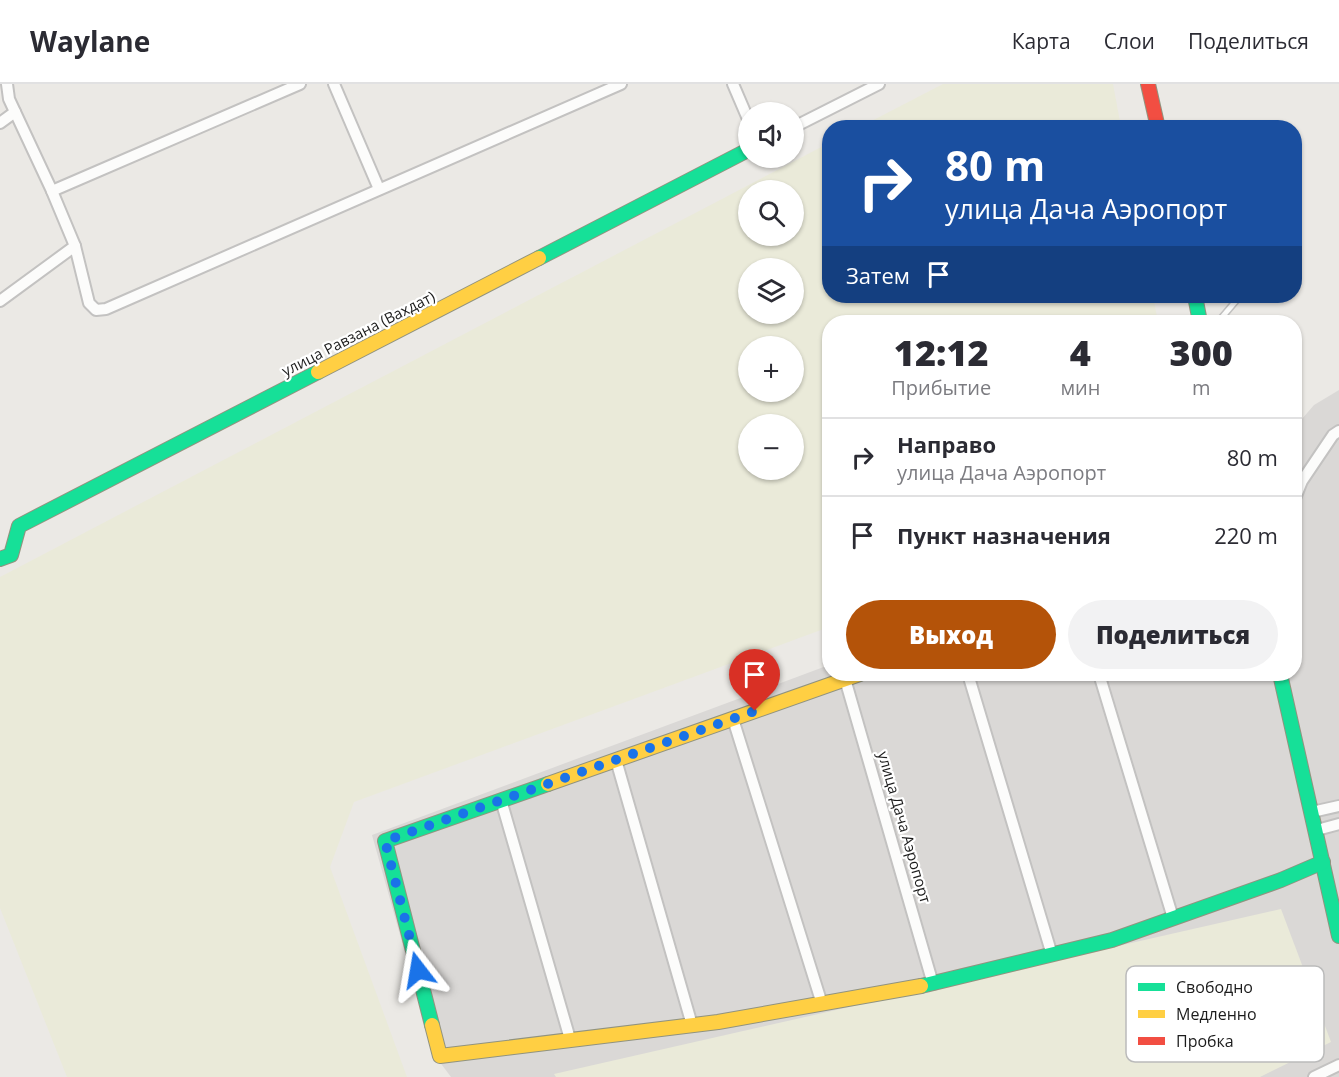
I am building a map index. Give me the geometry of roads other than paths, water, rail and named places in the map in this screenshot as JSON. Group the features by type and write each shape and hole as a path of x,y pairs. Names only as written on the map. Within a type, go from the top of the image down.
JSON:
{"street":[{"path":"7,84 9,99 75,246 89,303 96,310 106,309 621,84"},
{"path":"52,191 300,84"},
{"path":"334,84 379,189"},
{"path":"733,84 741,102"},
{"path":"804,122 879,84"},
{"path":"1148,84 1156,120"},
{"path":"0,123 15,112"},
{"name":"улица Равзана (Вахдат)","path":"0,559 11,555 19,526 738,155"},
{"path":"0,302 75,246"},
{"path":"1302,481 1333,435 1339,430"},
{"path":"839,681 385,841 440,1056 692,1025 933,984 1112,940 1281,880 1323,862"},
{"name":"улица Дача Аэропорт","path":"846,681 933,984"},
{"path":"970,681 1052,955"},
{"path":"1101,681 1173,918"},
{"path":"1282,681 1317,830 1339,936"},
{"path":"733,719 822,1004"},
{"path":"616,760 692,1025"},
{"path":"501,800 570,1039"},
{"path":"1312,812 1339,806"},
{"path":"1317,830 1339,824"},
{"path":"1314,1077 1339,1065"}],"lane":[{"path":"1224,315 1234,303"}]}
